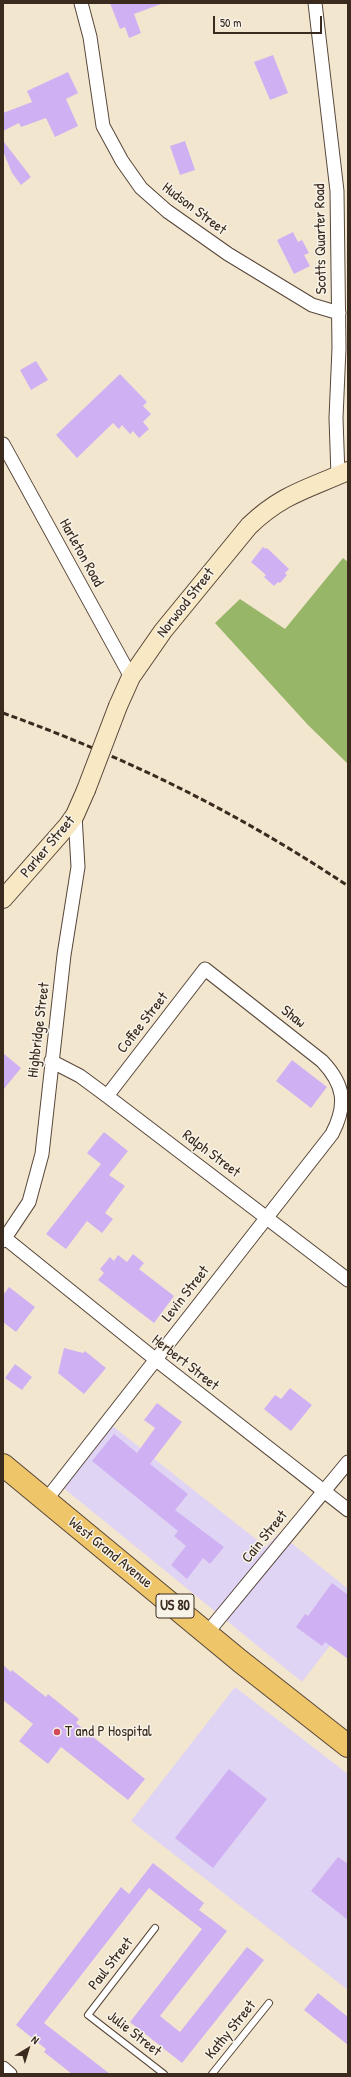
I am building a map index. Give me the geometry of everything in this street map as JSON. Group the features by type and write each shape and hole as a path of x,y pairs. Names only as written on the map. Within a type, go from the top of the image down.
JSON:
{"highway":[{"name":"West Grand Avenue","path":"3,1465 207,1633 348,1746"}],"street":[{"name":"Hudson Street","path":"81,3 90,37 103,126 122,161 141,188 167,211 228,254 312,305 339,313"},
{"name":"Scotts Quarter Road","path":"315,3 337,191 339,313 336,418 343,474"},
{"name":"Harleton Road","path":"3,444 131,677"},
{"name":"Norwood Street","path":"86,790 118,706 131,677 162,631 249,526 264,511 281,500 343,474"},
{"name":"Parker Street","path":"3,899 75,815 86,790"},
{"name":"Highbridge Street","path":"6,1231 29,1202 38,1170 64,955 78,867 75,815"},
{"name":"Coffee Street","path":"107,1096 205,969"},
{"name":"Shaw","path":"205,969 322,1061 333,1073 340,1087 342,1103"},
{"name":"Ralph Street","path":"51,1061 80,1076 267,1216 348,1280"},
{"name":"Levin Street","path":"46,1500 332,1134 339,1119 342,1103"},
{"name":"Herbert Street","path":"6,1231 155,1359 348,1510"},
{"name":"Cain Street","path":"207,1633 348,1462"},
{"path":"3,2068 10,2074"}],"lane":[{"name":"Paul Street","path":"88,2015 155,1928"},
{"name":"Kathy Street","path":"212,2074 269,2003"},
{"name":"Julie Street","path":"88,2015 164,2074"}],"shaded area":[{"path":"110,1424 266,1547 279,1533 348,1589 348,1622 302,1682 61,1486"},
{"path":"235,1687 348,1774 348,1990 131,1821"}],"green space":[{"path":"343,558 348,562 348,764 308,725 215,623 240,599 285,629"}],"building":[{"path":"110,3 161,4 134,14 141,33 129,38 125,27 120,29"},
{"path":"273,55 288,93 270,100 254,62"},
{"path":"68,72 78,93 66,99 78,126 55,137 46,118 21,127 19,123 3,131 3,113 32,102 27,91"},
{"path":"185,141 195,170 180,175 170,146"},
{"path":"4,142 31,177 21,185 12,173 3,151"},
{"path":"293,232 298,242 302,240 309,253 304,255 310,266 294,274 277,240"},
{"path":"36,361 48,380 31,390 20,370"},
{"path":"120,374 147,402 143,406 151,414 143,422 149,429 139,438 133,431 130,434 122,425 119,429 113,423 77,458 56,435"},
{"path":"263,547 266,549 267,548 289,569 285,573 287,575 280,583 278,582 274,586 264,577 266,575 251,562"},
{"path":"3,1053 21,1068 3,1090"},
{"path":"292,1060 327,1087 311,1108 276,1081"},
{"path":"104,1132 128,1151 109,1175 125,1186 105,1213 113,1219 102,1233 87,1221 66,1249 46,1234 101,1164 87,1153"},
{"path":"133,1254 144,1263 139,1269 174,1296 154,1323 98,1280 104,1273 100,1269 110,1257 114,1261 118,1255 127,1262"},
{"path":"9,1287 35,1307 16,1332 3,1322 3,1295"},
{"path":"64,1348 83,1353 85,1351 106,1368 84,1394 58,1373"},
{"path":"15,1364 32,1377 22,1390 5,1378"},
{"path":"290,1388 312,1405 291,1431 264,1409 275,1395 281,1399"},
{"path":"157,1403 182,1422 150,1464 188,1494 175,1510 224,1547 210,1564 203,1558 187,1579 171,1565 186,1546 174,1536 178,1531 92,1461 114,1434 137,1453 155,1428 144,1420"},
{"path":"332,1583 348,1595 348,1659 325,1642 322,1646 296,1627 305,1614 308,1616"},
{"name":"T and P Hospital","path":"3,1665 11,1672 12,1670 46,1697 48,1694 79,1719 76,1723 145,1779 128,1800 61,1747 48,1764 19,1741 33,1724 3,1700"},
{"path":"229,1769 267,1799 213,1868 175,1838"},
{"path":"338,1857 348,1864 348,1920 311,1891"},
{"path":"153,1863 204,1903 199,1910 227,1931 160,2016 180,2032 247,1947 264,1960 182,2063 130,2022 202,1929 149,1888 44,2023 110,2074 72,2074 44,2052 46,2049 16,2025 121,1887 129,1894"},
{"path":"318,1993 348,2017 348,2045 304,2010"}],"railway":[{"path":"3,713 94,749 181,789 265,834 348,886"}],"place":[{"name":"T and P Hospital","path":"57,1732"}]}
